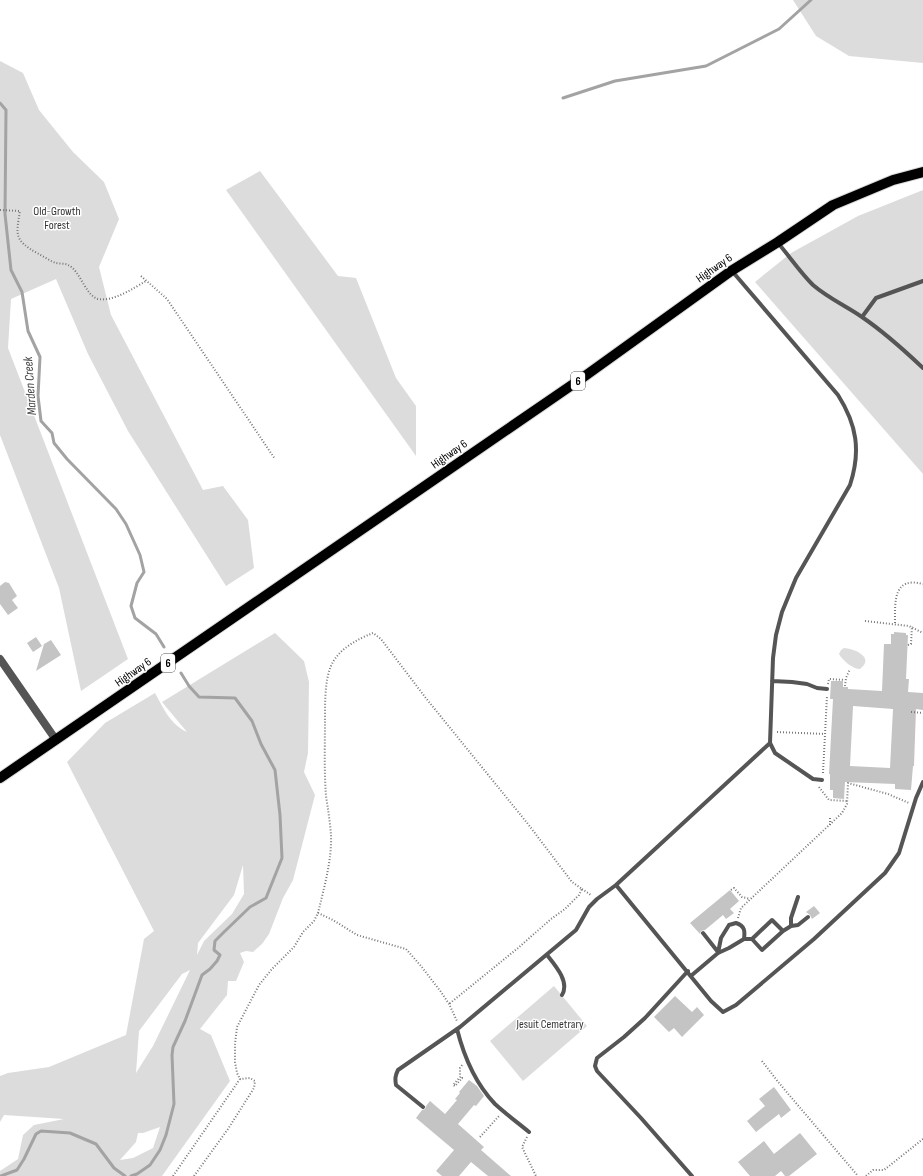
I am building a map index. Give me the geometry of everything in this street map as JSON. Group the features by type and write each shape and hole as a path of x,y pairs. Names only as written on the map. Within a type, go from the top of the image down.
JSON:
{"main road":[{"name":"Highway 6","path":"0,778 579,380 732,271 833,205 893,180 923,172"}],"street":[{"path":"0,659 56,740"}],"lane":[{"path":"778,242 814,285 834,300 862,317 892,340 923,368"},
{"path":"732,271 838,395 851,418 857,445 854,472 850,485 796,578 782,612 772,658 770,743 775,753 813,779 822,780"},
{"path":"862,317 876,298 923,281"},
{"path":"772,681 807,684 827,692"},
{"path":"423,1107 396,1085 395,1075 398,1070 458,1028 576,930 589,907 596,899 616,885 770,743"},
{"path":"616,885 692,975 711,1001 723,1012 736,1005 814,939 885,873 899,853 923,782"},
{"path":"791,926 791,918 798,897"},
{"path":"752,939 762,950 783,931 791,926 798,925 808,917"},
{"path":"692,975 718,953 744,939 752,939 772,920 783,931"},
{"path":"718,953 721,938 729,925 736,923 740,924 745,930 744,939"},
{"path":"703,933 718,953"},
{"path":"546,955 556,967 564,982 565,991 562,995"},
{"path":"688,971 645,1018 598,1058 595,1066 597,1071 642,1118 692,1176"},
{"path":"458,1028 462,1050 482,1088 495,1104 529,1132"}],"path":[{"path":"0,210 20,211 17,234 21,243 57,263 68,264 93,296 112,299 146,281"},
{"path":"141,276 167,299 275,459"},
{"path":"895,623 896,601 900,588 906,583 910,582 923,584"},
{"path":"865,621 912,626 923,633"},
{"path":"908,645 911,644 912,626"},
{"path":"240,1079 235,1062 237,1027 259,986 272,969 294,946 303,932 314,920 318,912 328,866 331,836 326,795 325,706 327,686 331,665 340,654 355,641 373,633 381,639 425,697 528,824 572,882 596,899"},
{"path":"845,686 845,680 850,669"},
{"path":"829,681 829,679 845,680"},
{"path":"823,770 827,692"},
{"path":"911,712 923,713"},
{"path":"780,732 825,734"},
{"path":"813,779 829,800 847,801"},
{"path":"736,923 741,908 846,809 848,784 888,794 914,805"},
{"path":"830,817 830,825"},
{"path":"731,890 734,888 742,897 750,899"},
{"path":"449,1004 565,909 582,890"},
{"path":"318,912 357,934 406,949 421,966 449,1004 458,1028"},
{"path":"762,1061 858,1176"},
{"path":"460,1068 460,1077 453,1085 455,1086 462,1078 464,1079"},
{"path":"173,1176 240,1079 250,1078 255,1081 254,1088 228,1129 194,1176"},
{"path":"480,1138 500,1114"},
{"path":"529,1132 522,1147 536,1176"},
{"path":"866,1176 873,1170 884,1170 923,1139"}],"green space":[{"path":"793,0 923,0 923,63 849,56 816,36"},
{"name":"Old-Growth Forest","path":"0,61 23,73 39,110 73,152 104,182 119,219 99,267 111,315 203,490 223,486 248,520 254,568 226,586 128,431 88,354 56,279 11,299 8,348 128,659 81,691 59,588 0,435"},
{"path":"260,171 338,276 356,278 396,378 416,406 416,456 226,190"},
{"path":"923,190 923,474 755,282 791,253 858,216"},
{"path":"275,633 304,661 309,682 308,753 304,772 315,795 293,880 283,898 269,934 262,944 253,952 246,951 240,953 244,962 236,981 228,981 227,995 200,1029 211,1035 230,1081 162,1176 0,1176 0,1171 18,1159 23,1135 34,1125 64,1119 4,1115 0,1122 0,1076 8,1073 49,1067 126,1035 144,939 154,931 67,762 105,723 155,693 176,725 187,732 162,702","holes":["243,865 244,894 232,914 204,941 197,955 198,943 234,895","190,970 153,1046 136,1073 139,1031 182,974","160,1127 153,1148 133,1158 120,1160 136,1142 138,1133 143,1133"]},
{"path":"844,648 862,654 865,661 864,665 860,669 851,666 841,657 839,654"},
{"name":"Jesuit Cemetrary","path":"554,986 587,1026 523,1081 490,1041"}],"building":[{"path":"5,582 9,583 17,596 12,600 18,608 8,615 0,604 0,586"},
{"path":"894,632 906,633 906,635 908,635 906,679 909,679 908,692 923,693 923,710 916,709 914,766 911,790 895,789 895,784 845,782 844,799 833,798 833,790 830,790 829,774 833,699 830,699 831,681 843,681 843,687 848,687 848,689 882,691 884,644 891,644 891,634 894,634","holes":["853,706 893,709 890,768 850,766"]},
{"path":"36,637 42,646 33,652 27,643"},
{"path":"51,640 61,655 36,671 44,644"},
{"path":"730,890 739,901 730,909 734,913 726,919 723,915 705,930 701,931 700,934 690,923"},
{"path":"814,906 820,913 812,919 806,912"},
{"path":"675,996 692,1012 697,1007 704,1015 682,1037 674,1028 669,1032 654,1017"},
{"path":"469,1080 477,1086 484,1096 476,1106 474,1105 458,1124 484,1147 481,1150 511,1176 488,1176 471,1162 459,1176 442,1176 436,1171 454,1150 416,1118 422,1110 425,1109 430,1101 445,1114 457,1100 455,1099 460,1093 459,1092"},
{"path":"774,1087 791,1110 781,1118 779,1114 756,1132 747,1121 765,1106 759,1099"},
{"path":"800,1133 817,1154 789,1176 785,1176 781,1171 775,1176 750,1176 738,1162 764,1141 774,1154"}],"waterway":[{"path":"563,98 615,81 706,66 779,29 811,0"},
{"name":"Marden Creek","path":"0,103 6,110 5,214 11,270 22,292 28,331 40,357 38,396 41,421 52,433 54,443 67,459 116,509 126,524 140,555 144,572 137,583 131,606 135,618 156,634 164,647"},
{"path":"131,1176 137,1174 150,1165 160,1150 166,1135 174,1104 173,1047 185,1021 202,975 210,969 220,955 214,950 215,941 250,907 266,898 282,858 280,815 275,770 261,744 252,721 235,698 199,697 189,686 181,673"},
{"path":"1,1176 17,1170 36,1134 41,1131 70,1133 96,1144 114,1168 125,1176"}]}
